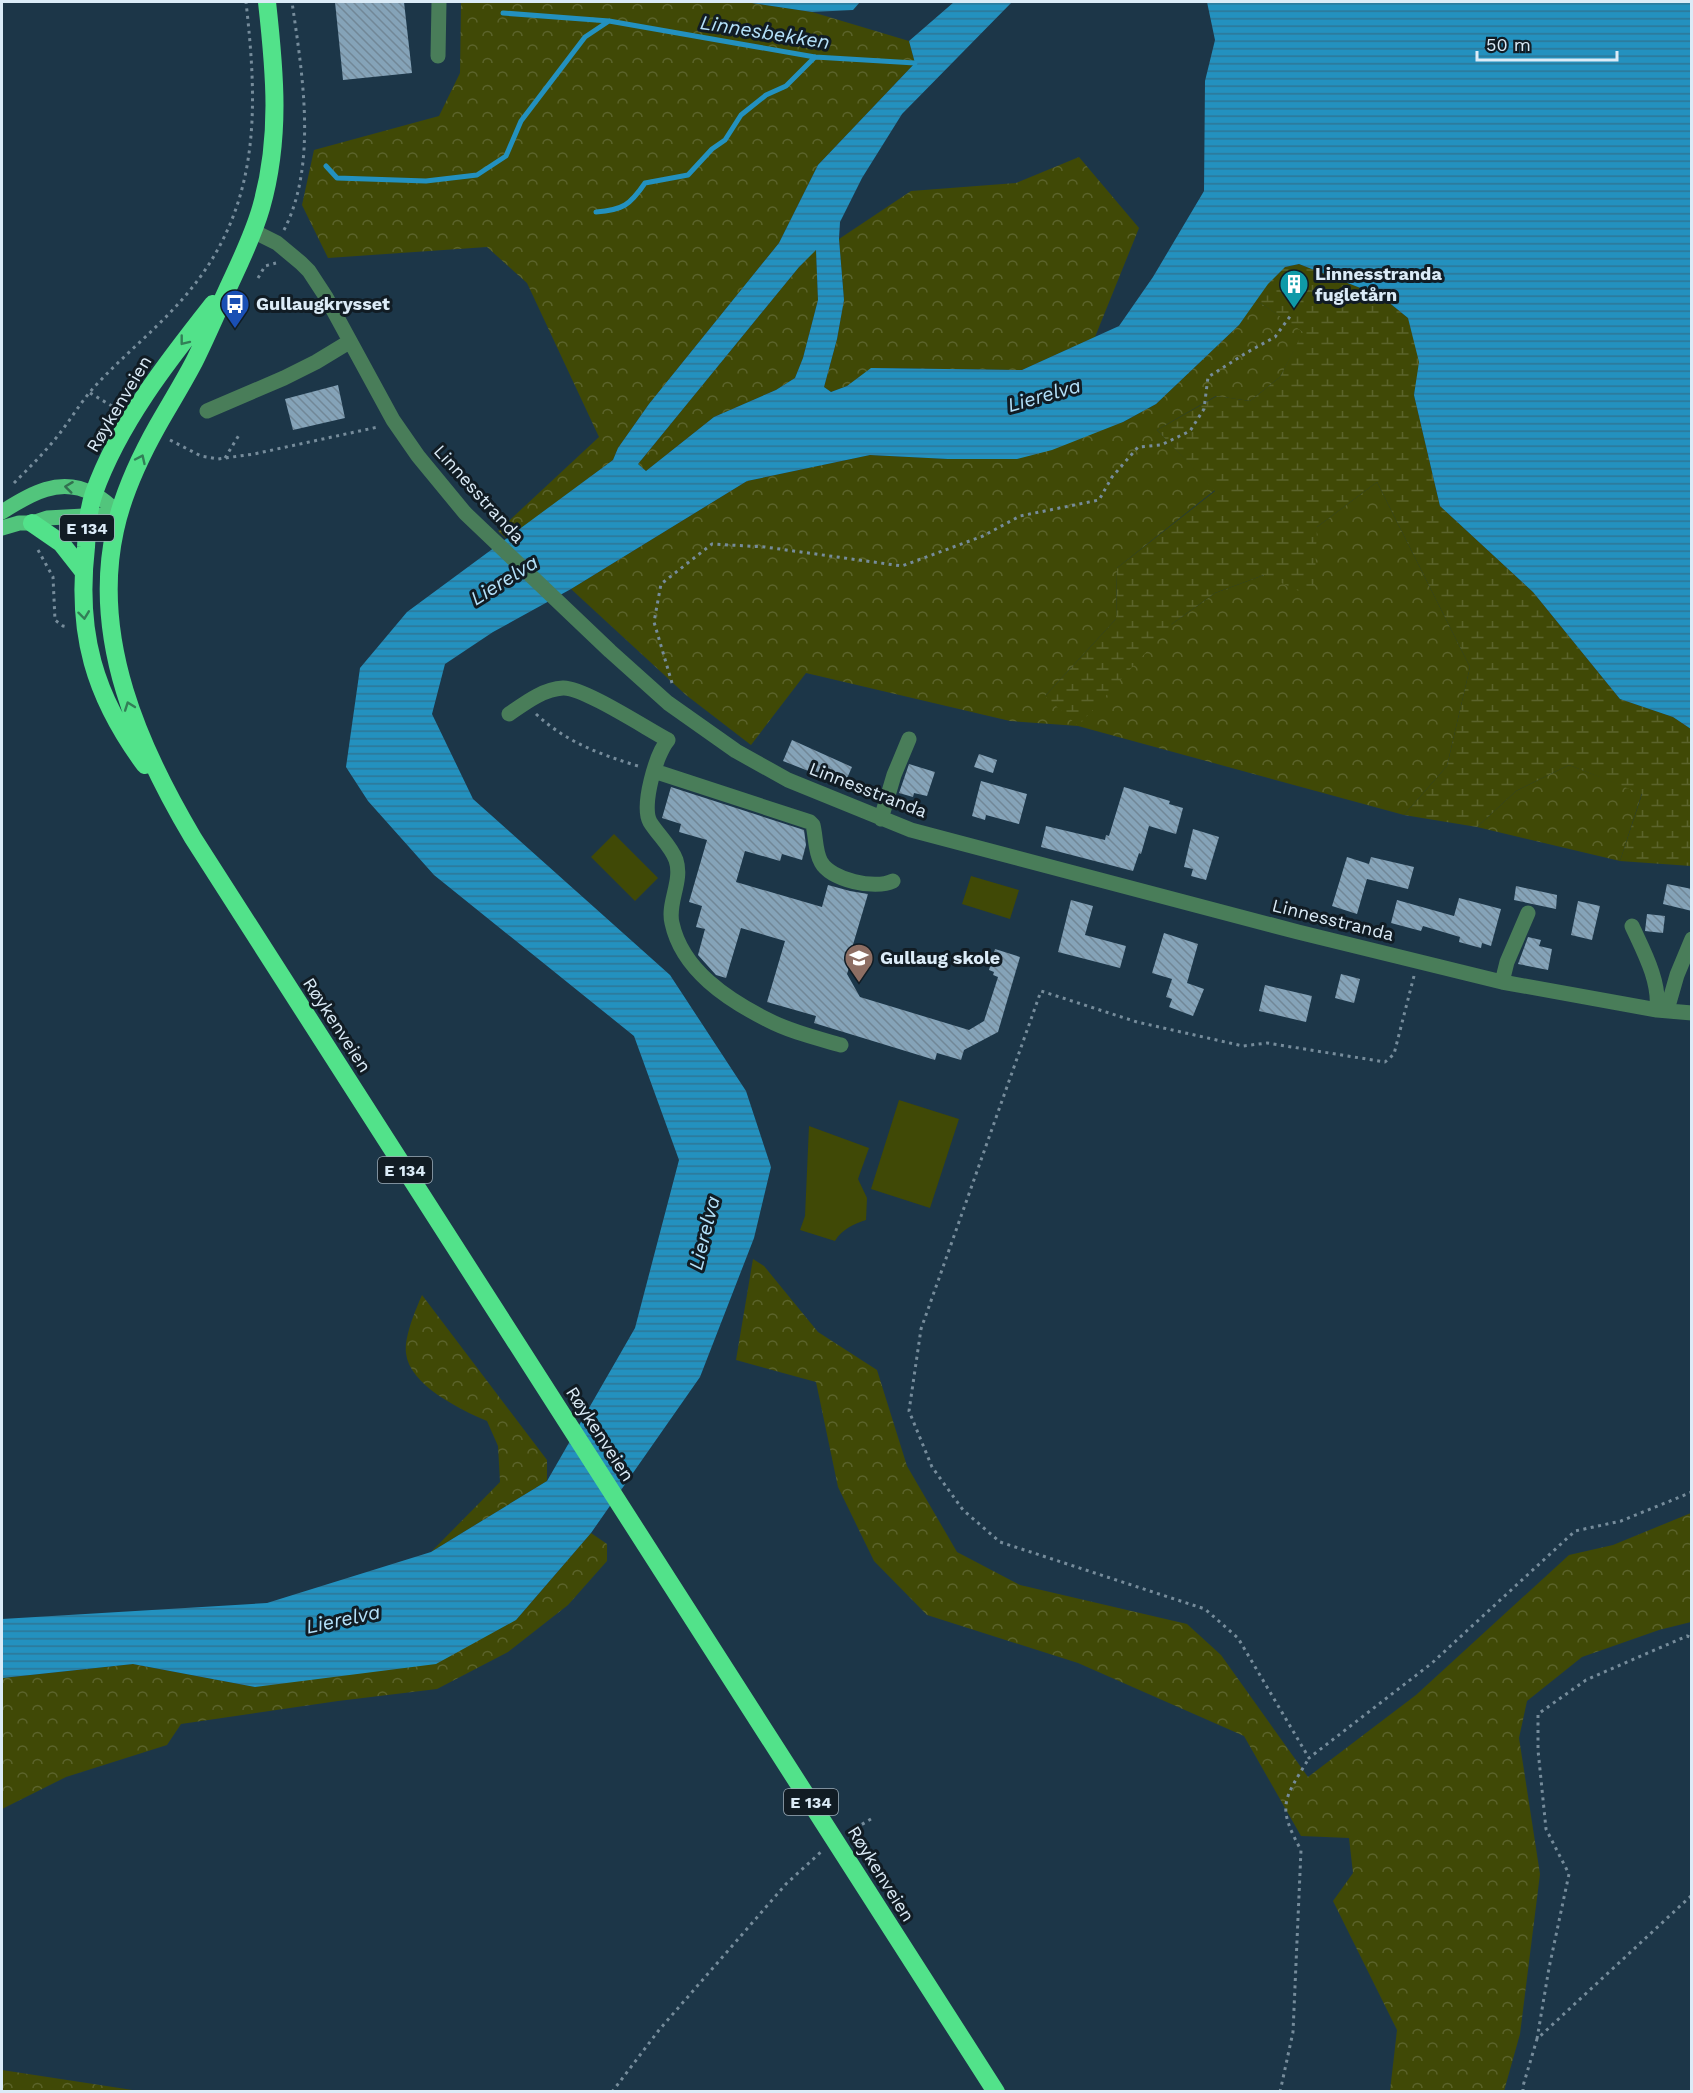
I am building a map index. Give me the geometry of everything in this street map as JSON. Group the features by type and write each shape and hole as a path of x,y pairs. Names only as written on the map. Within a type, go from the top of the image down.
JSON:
{"highway":[{"name":"Røykenveien","path":"267,2 274,59 276,108 270,170 253,231 194,361 142,457 120,514 112,545 110,588 112,633 126,697 138,730 170,798 199,848 996,2091"},
{"name":"Røykenveien","path":"170,798 126,739 99,684 88,647 82,607 89,516 94,494 109,458 134,414 178,350 233,279"},
{"name":"E 134","path":"32,523 61,543 83,571"}],"main road":[{"path":"2,512 27,497 53,486 71,486 94,494 120,514"},
{"path":"2,528 47,518 120,514"}],"street":[{"path":"438,56 439,2"},
{"name":"Linnesstranda","path":"253,231 283,248 301,263 315,280 393,420 418,456 465,513 492,541 668,703 736,751 788,780 911,830 1028,862 1502,982 1692,1014"},
{"path":"207,411 284,378 349,342"},
{"path":"509,714 537,695 565,687 582,692 668,740 661,749 654,771 648,802 649,821 661,835 675,859 678,873 670,918 679,946 695,970 740,1005 769,1021 841,1045"},
{"path":"880,819 894,775 909,739"},
{"path":"654,771 810,822 813,825 821,864 837,876 882,885 893,881"},
{"path":"1502,982 1507,962 1528,913"},
{"path":"1632,927 1654,980 1662,1010"},
{"path":"1662,1010 1692,939"}],"path":[{"path":"14,483 58,435 90,393 168,316 216,254 228,228 245,176 253,130 252,55 246,2"},
{"path":"258,278 266,266 280,262 299,194 303,167 302,97 292,2"},
{"path":"672,682 654,622 661,584 712,544 765,547 902,566 983,536 1020,516 1099,500 1112,477 1138,447 1161,445 1190,431 1204,409 1208,377 1275,336 1291,315"},
{"path":"90,393 121,411"},
{"path":"165,437 201,456 225,458 384,426"},
{"path":"225,458 238,435"},
{"path":"34,545 53,577 55,620 66,627 85,625"},
{"path":"524,704 549,726 594,752 654,771"},
{"path":"1309,1758 1238,1638 1205,1609 1000,1542 963,1510 932,1467 909,1411 921,1329 1041,991 1137,1022 1243,1046 1268,1043 1385,1062 1394,1054 1418,961"},
{"path":"1280,2091 1293,2032 1301,1850 1287,1826 1285,1798 1309,1758 1432,1663 1575,1531 1621,1521 1692,1492"},
{"path":"1523,2091 1522,2086 1537,2039 1569,1874 1546,1829 1538,1750 1538,1714 1586,1680 1687,1636 1692,1638"},
{"path":"612,2091 659,2030 786,1884 835,1840 872,1819"},
{"path":"1537,2039 1692,1895"}],"green space":[{"path":"461,2 745,2 812,12 909,41 915,63 818,165 779,243 649,404 618,448 613,460 507,539 498,531 599,437 527,283 487,247 328,258 302,205 314,150 439,116 460,73"},
{"path":"1079,157 1139,228 1095,337 1022,370 872,368 847,386 831,392 824,387 837,339 844,300 839,239 911,191 1016,183"},
{"path":"816,249 818,300 803,358 795,378 776,390 714,417 646,471 638,464"},
{"path":"1299,264 1381,296 1408,318 1420,362 1414,395 1440,506 1533,592 1620,699 1673,717 1691,729 1691,866 1620,861 1642,794 1569,765 1516,791 1477,827 1404,815 1447,766 1470,667 1377,482 1317,527 1314,598 1264,575 1215,593 1172,624 1078,726 1045,696 1116,619 1117,568 1215,491 1157,430 1217,396 1250,401 1280,377 1303,332 1256,300 1267,284 1285,267"},
{"path":"1256,300 1304,332 1280,377 1250,401 1216,396 1157,430 1215,490 1117,568 1116,619 1045,696 1172,624 1215,593 1264,575 1317,527 1377,482 1470,667 1447,766 1404,815 1078,726 1010,721 806,673 751,745 686,695 571,589 747,481 870,455 948,459 1017,459 1123,422 1156,404 1239,325"},
{"path":"1569,765 1642,793 1620,861 1477,827 1516,791"},
{"path":"614,834 658,878 635,901 591,857"},
{"path":"971,876 1019,890 1010,919 962,904"},
{"path":"899,1100 959,1119 930,1208 871,1189"},
{"path":"809,1126 869,1148 858,1179 867,1198 866,1220 845,1230 835,1241 800,1230 805,1216"},
{"path":"753,1259 764,1266 818,1332 877,1370 907,1466 957,1552 1020,1585 1187,1624 1221,1655 1308,1777 1416,1695 1569,1555 1613,1545 1691,1513 1691,1622 1659,1630 1582,1657 1527,1701 1519,1738 1540,1874 1520,2034 1504,2091 1390,2091 1397,2030 1333,1901 1353,1873 1349,1838 1301,1836 1244,1736 1078,1663 927,1615 874,1561 838,1487 816,1382 736,1360"},
{"path":"422,1295 547,1460 547,1481 431,1552 500,1482 498,1446 487,1421 438,1395 416,1376 409,1365 406,1353 407,1339"},
{"path":"591,1533 607,1544 607,1561 568,1605 508,1652 437,1689 181,1724 167,1745 66,1777 2,1809 2,1678 133,1664 255,1687 516,1620"},
{"path":"2,2070 139,2091 2,2091"}],"water":[{"path":"745,2 860,2 853,10 812,12"},
{"name":"Lierelva","path":"954,2 1012,2 902,114 862,178 840,222 839,239 844,300 837,339 824,387 831,392 847,386 871,368 1022,370 1119,326 1153,277 1204,191 1205,81 1215,40 1207,2 1691,2 1691,729 1673,717 1620,699 1533,592 1440,506 1414,395 1419,362 1408,318 1381,296 1299,264 1285,267 1268,284 1239,325 1156,404 1123,422 1052,450 1017,459 948,459 870,455 747,481 571,589 493,632 445,664 432,714 473,799 670,975 746,1091 771,1167 754,1238 700,1377 591,1533 516,1620 436,1664 255,1687 133,1664 2,1678 2,1619 267,1603 431,1552 547,1481 635,1328 679,1160 634,1036 434,875 368,801 346,767 360,668 407,612 613,460 618,448 649,404 779,243 818,165 915,63 909,41","holes":["816,250 818,300 803,358 795,378 776,390 714,417 646,471 638,464 799,267"]}],"building":[{"path":"335,2 404,2 412,73 343,80"},
{"path":"338,385 345,418 293,430 285,399"},
{"path":"792,740 852,767 844,785 783,761"},
{"path":"979,754 997,760 993,773 974,767"},
{"path":"909,764 935,772 927,796 914,793 913,797 899,793"},
{"path":"981,781 1027,794 1019,824 986,815 985,820 972,816"},
{"path":"671,787 804,830 806,845 802,860 782,854 780,861 745,851 736,882 822,907 828,885 868,894 847,974 860,997 969,1030 984,1021 998,977 989,970 995,949 1020,957 998,1032 964,1050 961,1060 937,1053 935,1060 814,1023 816,1016 767,1002 785,941 741,928 726,978 716,975 698,955 705,929 696,927 702,906 689,902 707,840 679,832 681,824 662,818"},
{"path":"1124,787 1170,801 1169,804 1183,808 1176,834 1149,826 1141,854 1139,853 1133,871 1041,847 1046,826 1105,840 1106,835 1109,836"},
{"path":"1193,829 1219,837 1206,880 1191,876 1193,869 1184,867"},
{"path":"1347,857 1369,864 1371,857 1414,867 1408,889 1367,879 1357,914 1332,906"},
{"path":"1667,884 1692,889 1692,911 1663,904"},
{"path":"1516,886 1557,895 1556,909 1514,900"},
{"path":"1459,898 1501,909 1491,946 1482,943 1481,948 1459,942 1460,937 1423,926 1421,931 1391,923 1397,900 1454,916"},
{"path":"1071,900 1093,906 1085,935 1126,946 1120,968 1058,952"},
{"path":"1578,901 1600,906 1592,940 1571,935"},
{"path":"1647,914 1665,916 1663,933 1645,931"},
{"path":"1164,933 1198,944 1187,983 1204,989 1193,1016 1169,1007 1172,999 1166,997 1172,979 1152,973"},
{"path":"1528,937 1541,940 1539,946 1552,949 1548,970 1518,964"},
{"path":"1341,974 1360,979 1354,1003 1335,998"},
{"path":"1265,985 1312,996 1306,1022 1259,1011"}],"waterway":[{"name":"Linnesbekken","path":"503,13 609,21 815,57 915,63"},
{"path":"326,166 337,178 426,181 477,175 506,156 521,121 585,37 609,21"},
{"path":"596,212 613,210 625,205 635,197 645,183 688,175 712,149 725,140 741,115 766,95 786,86 815,57"}],"place":[{"name":"Linnesstranda fugletårn","path":"1294,310"},
{"name":"Gullaugkrysset","path":"235,330"},
{"name":"Gullaug skole","path":"859,984"}]}
